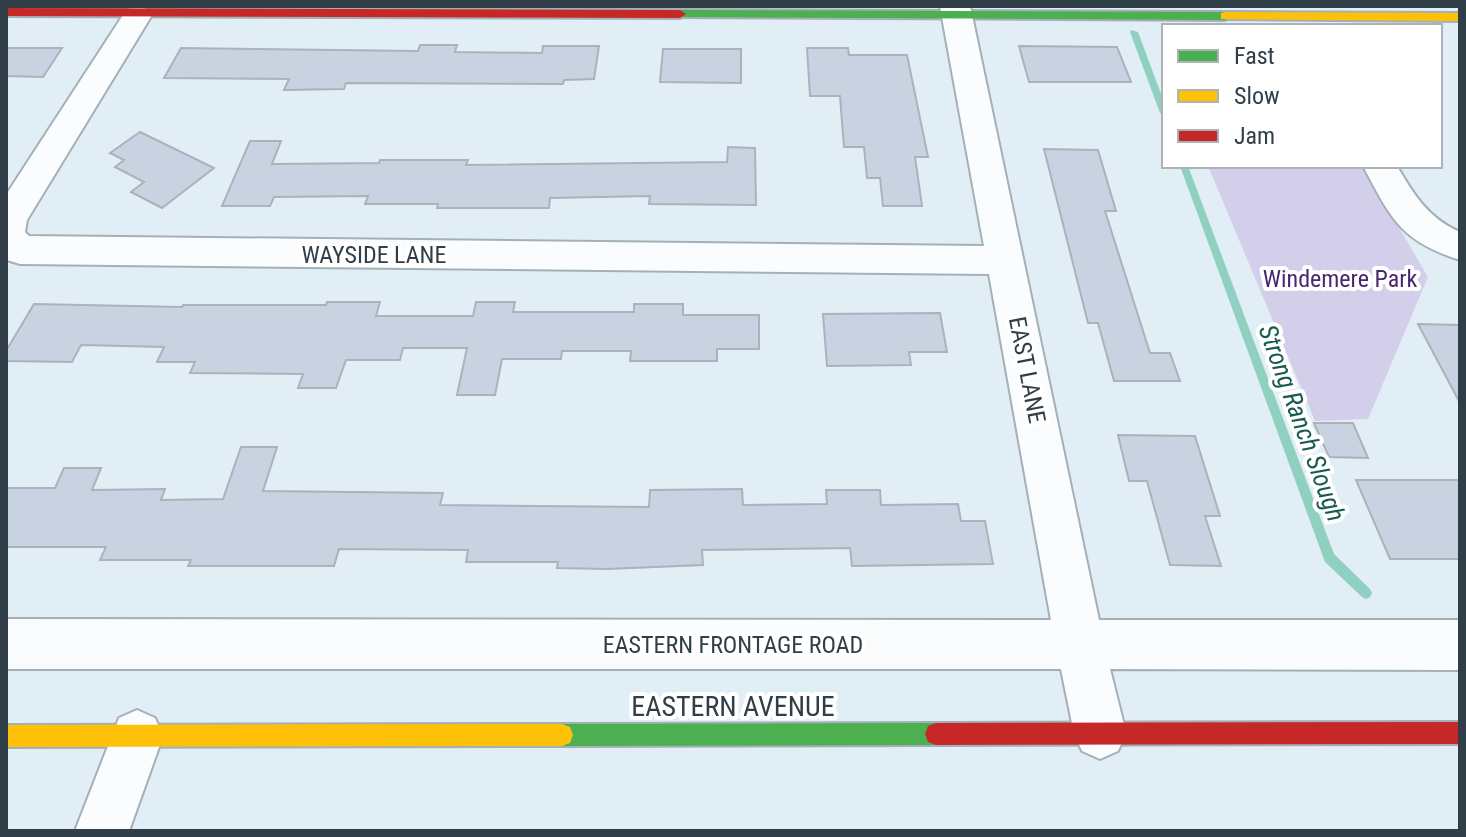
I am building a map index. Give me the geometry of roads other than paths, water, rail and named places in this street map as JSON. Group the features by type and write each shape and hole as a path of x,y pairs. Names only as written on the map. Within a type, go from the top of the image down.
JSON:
{"street":[{"path":"6,12 137,15 956,11 1297,21 1460,17"},
{"name":"EAST LANE","path":"956,11 1080,645 1100,733"},
{"name":"WAYSIDE LANE","path":"137,15 9,219 6,236 20,250 1006,260"},
{"path":"1381,168 1408,215 1422,231 1460,246"},
{"name":"EASTERN FRONTAGE ROAD","path":"6,644 1460,645"},
{"name":"EASTERN AVENUE","path":"6,736 1460,733"},
{"path":"102,831 137,736"}],"waterway":[{"name":"Strong Ranch Slough","path":"1134,32 1162,108"},
{"name":"Strong Ranch Slough","path":"1185,168 1329,558 1366,593"}],"park label":[{"name":"Windemere Park","path":"1340,279"}]}
